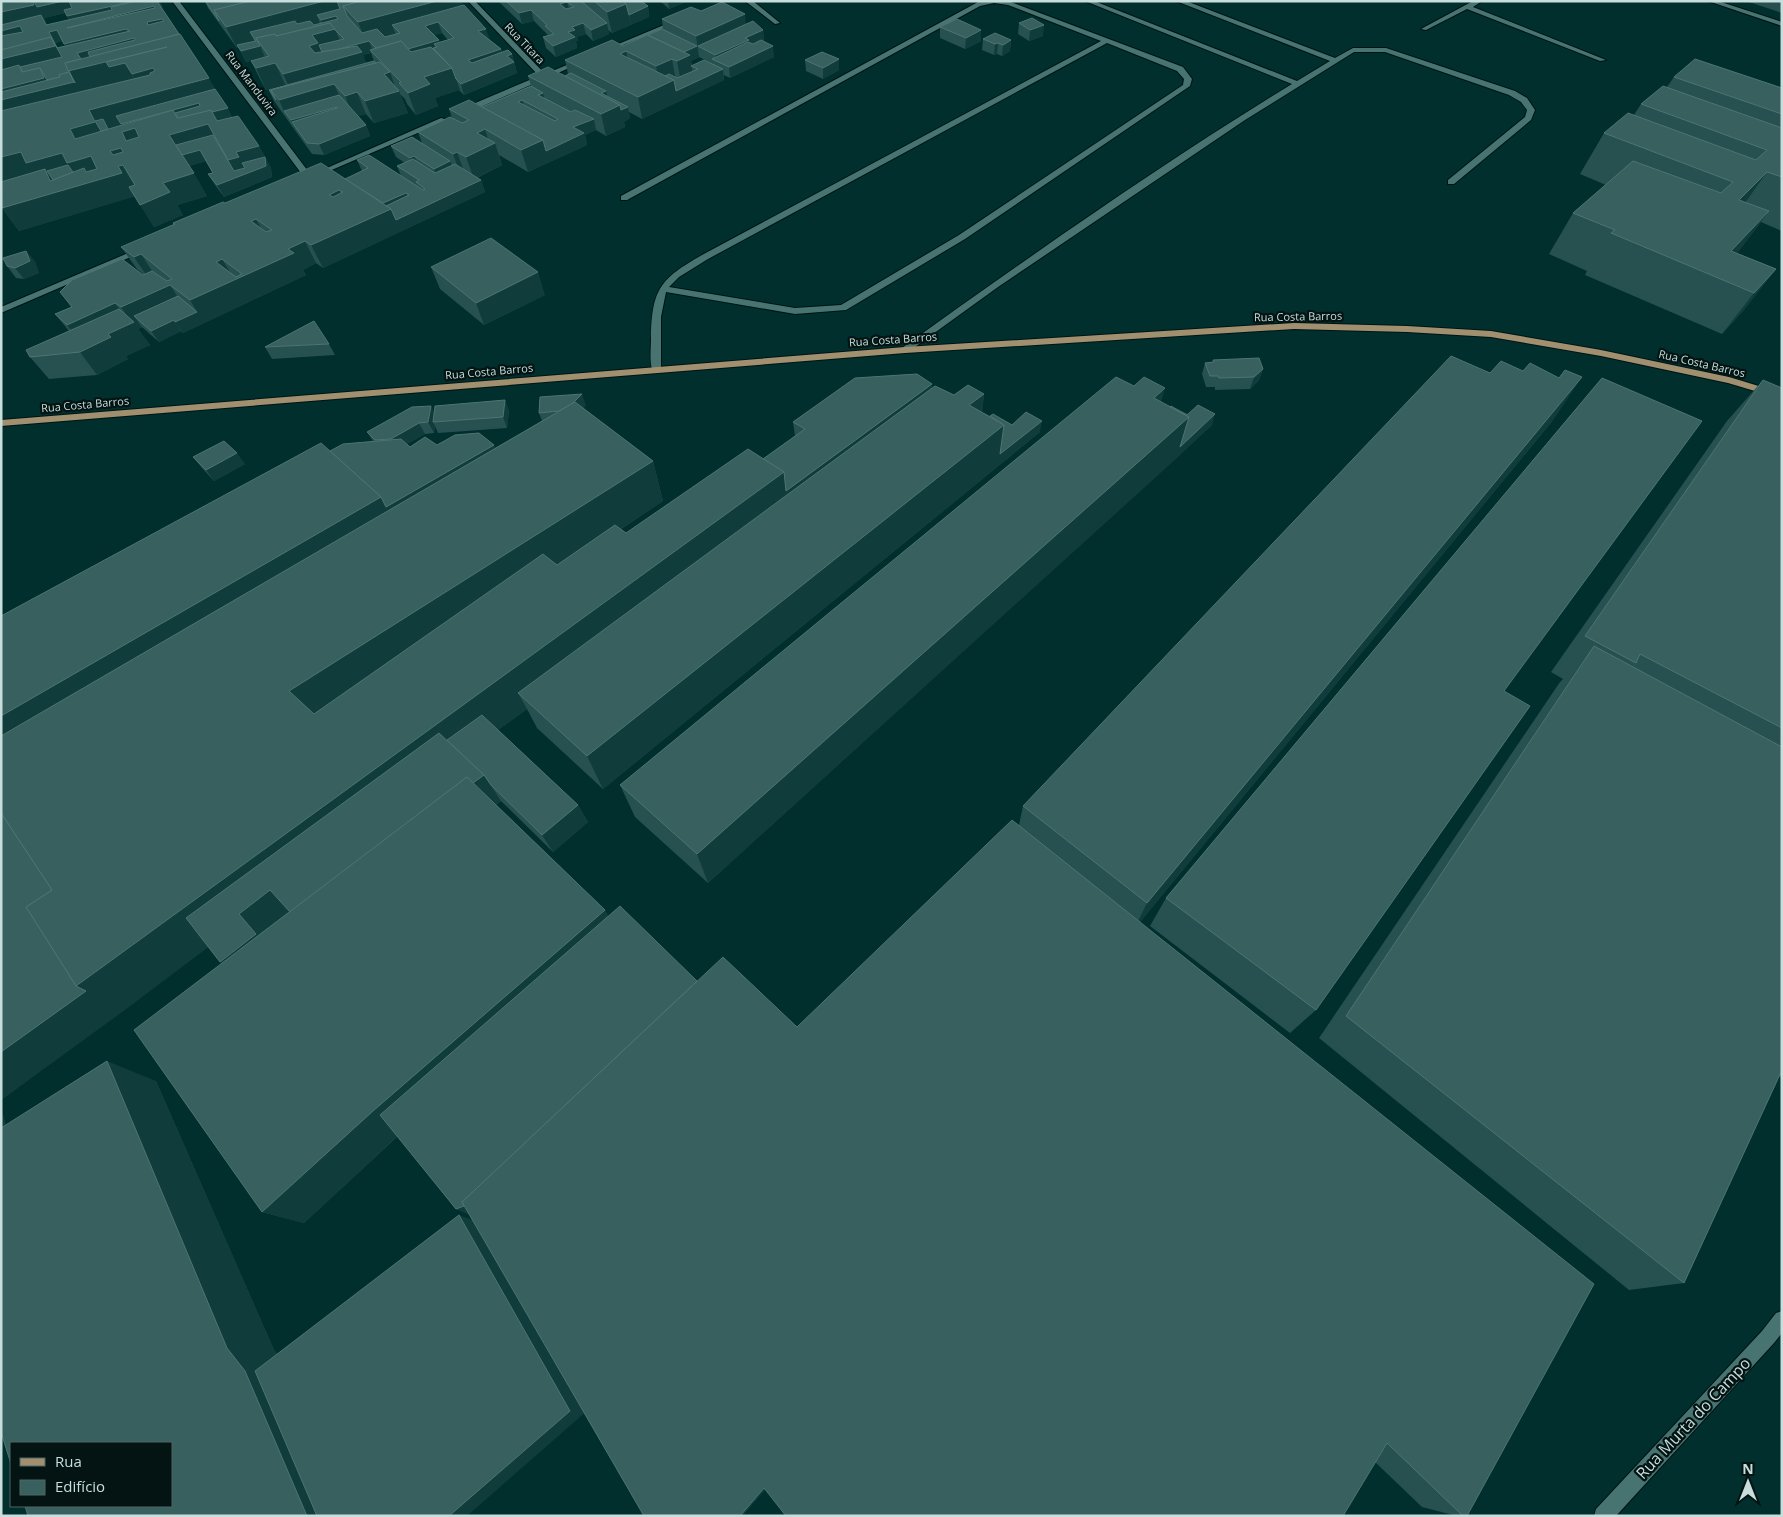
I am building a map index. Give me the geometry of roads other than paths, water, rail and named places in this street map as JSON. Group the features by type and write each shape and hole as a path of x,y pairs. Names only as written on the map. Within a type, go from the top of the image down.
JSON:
{"main road":[{"name":"Rua Costa Barros","path":"1,423 905,350 1294,326 1407,329 1491,334 1729,380 1782,396"}],"street":[{"name":"Rua Manduvira","path":"175,1 310,179"},
{"name":"Rua Titara","path":"471,1 544,77"},
{"path":"748,1 776,23"},
{"path":"624,198 978,4 994,1 1009,3 1180,69 1188,79 1186,86 962,237 843,308 795,311 663,289"},
{"path":"1088,1 1297,84"},
{"path":"1179,1 1336,60"},
{"path":"1424,29 1479,1"},
{"path":"1711,1 1782,24"},
{"path":"1467,7 1602,60"},
{"path":"598,54 688,16"},
{"path":"656,370 655,326 663,289 674,278 732,243 1106,41"},
{"path":"905,350 1012,274 1242,118 1354,50 1386,50 1512,94 1524,100 1531,110 1528,118 1451,182"},
{"path":"301,183 589,58"},
{"path":"1,310 156,244"},
{"name":"Rua Murta do Campo","path":"1603,1516 1768,1337 1782,1319"}]}
